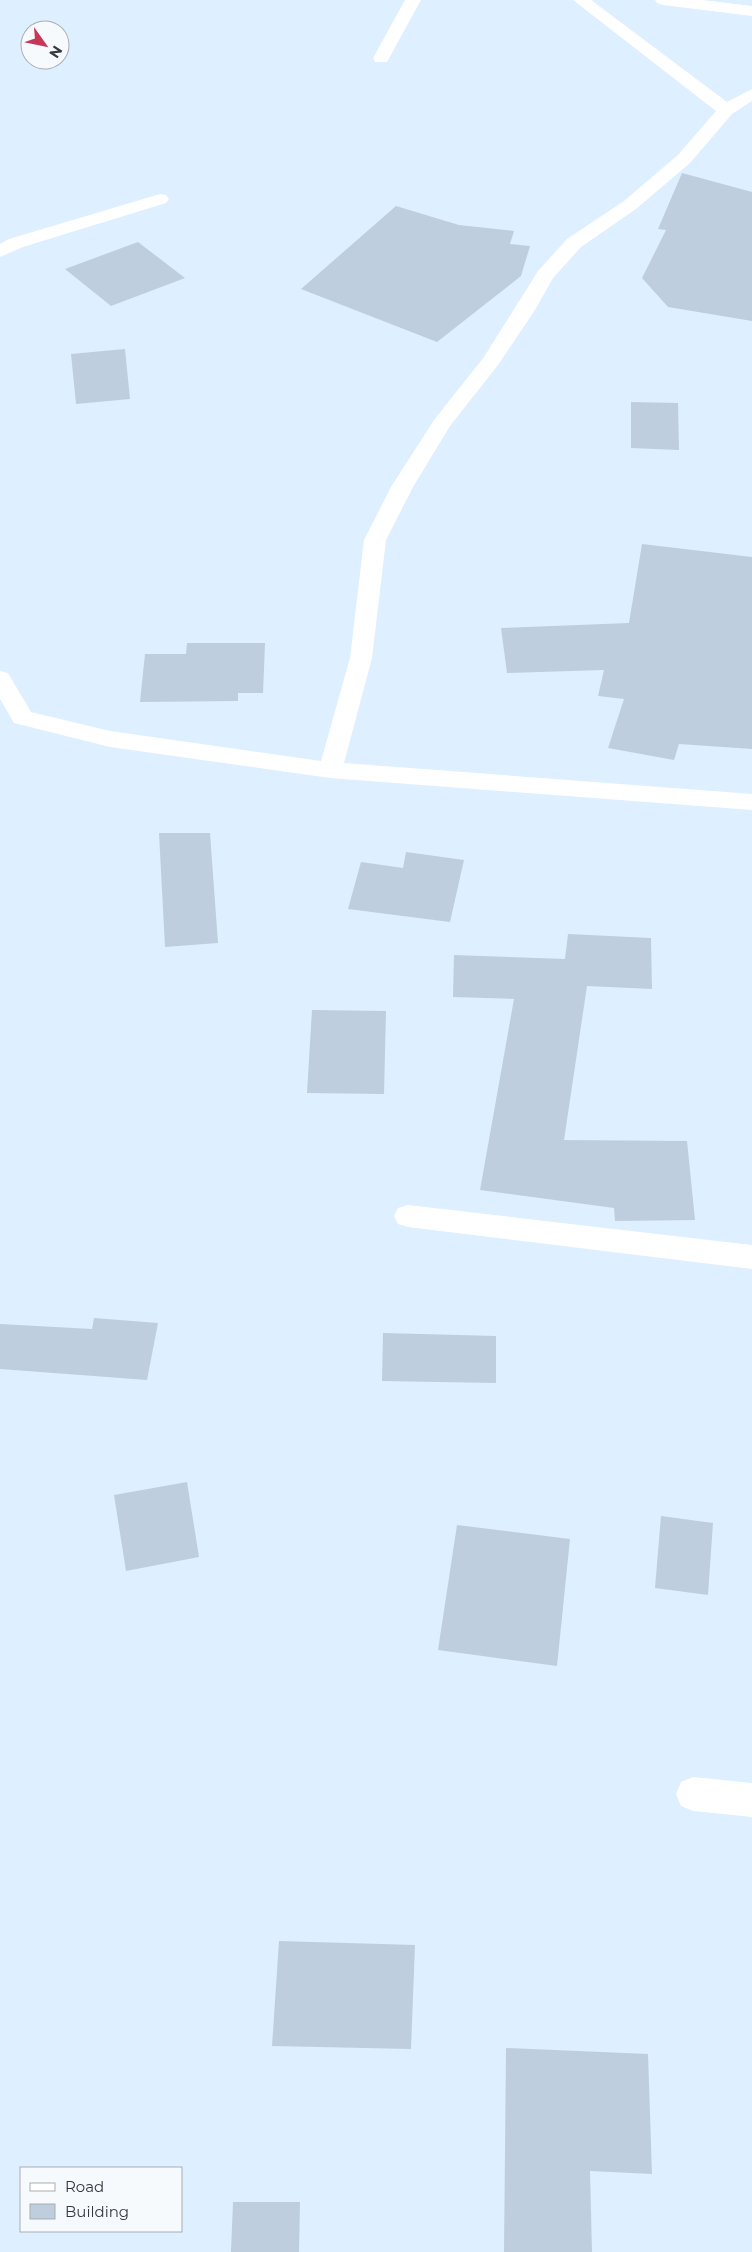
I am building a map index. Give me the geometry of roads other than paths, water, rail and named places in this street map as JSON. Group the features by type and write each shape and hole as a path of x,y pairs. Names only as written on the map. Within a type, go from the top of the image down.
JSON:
{"street":[{"path":"381,58 412,0"},
{"path":"581,0 726,110"},
{"path":"663,0 752,11"},
{"path":"330,770 361,658 375,540 402,487 441,424 491,361 525,310 545,275 574,243 630,206 684,158 726,110 752,94"},
{"path":"0,251 16,243 160,199"},
{"path":"0,678 22,718 110,739 330,770 752,802"},
{"path":"408,1216 752,1257"},
{"path":"693,1794 752,1800"}]}
